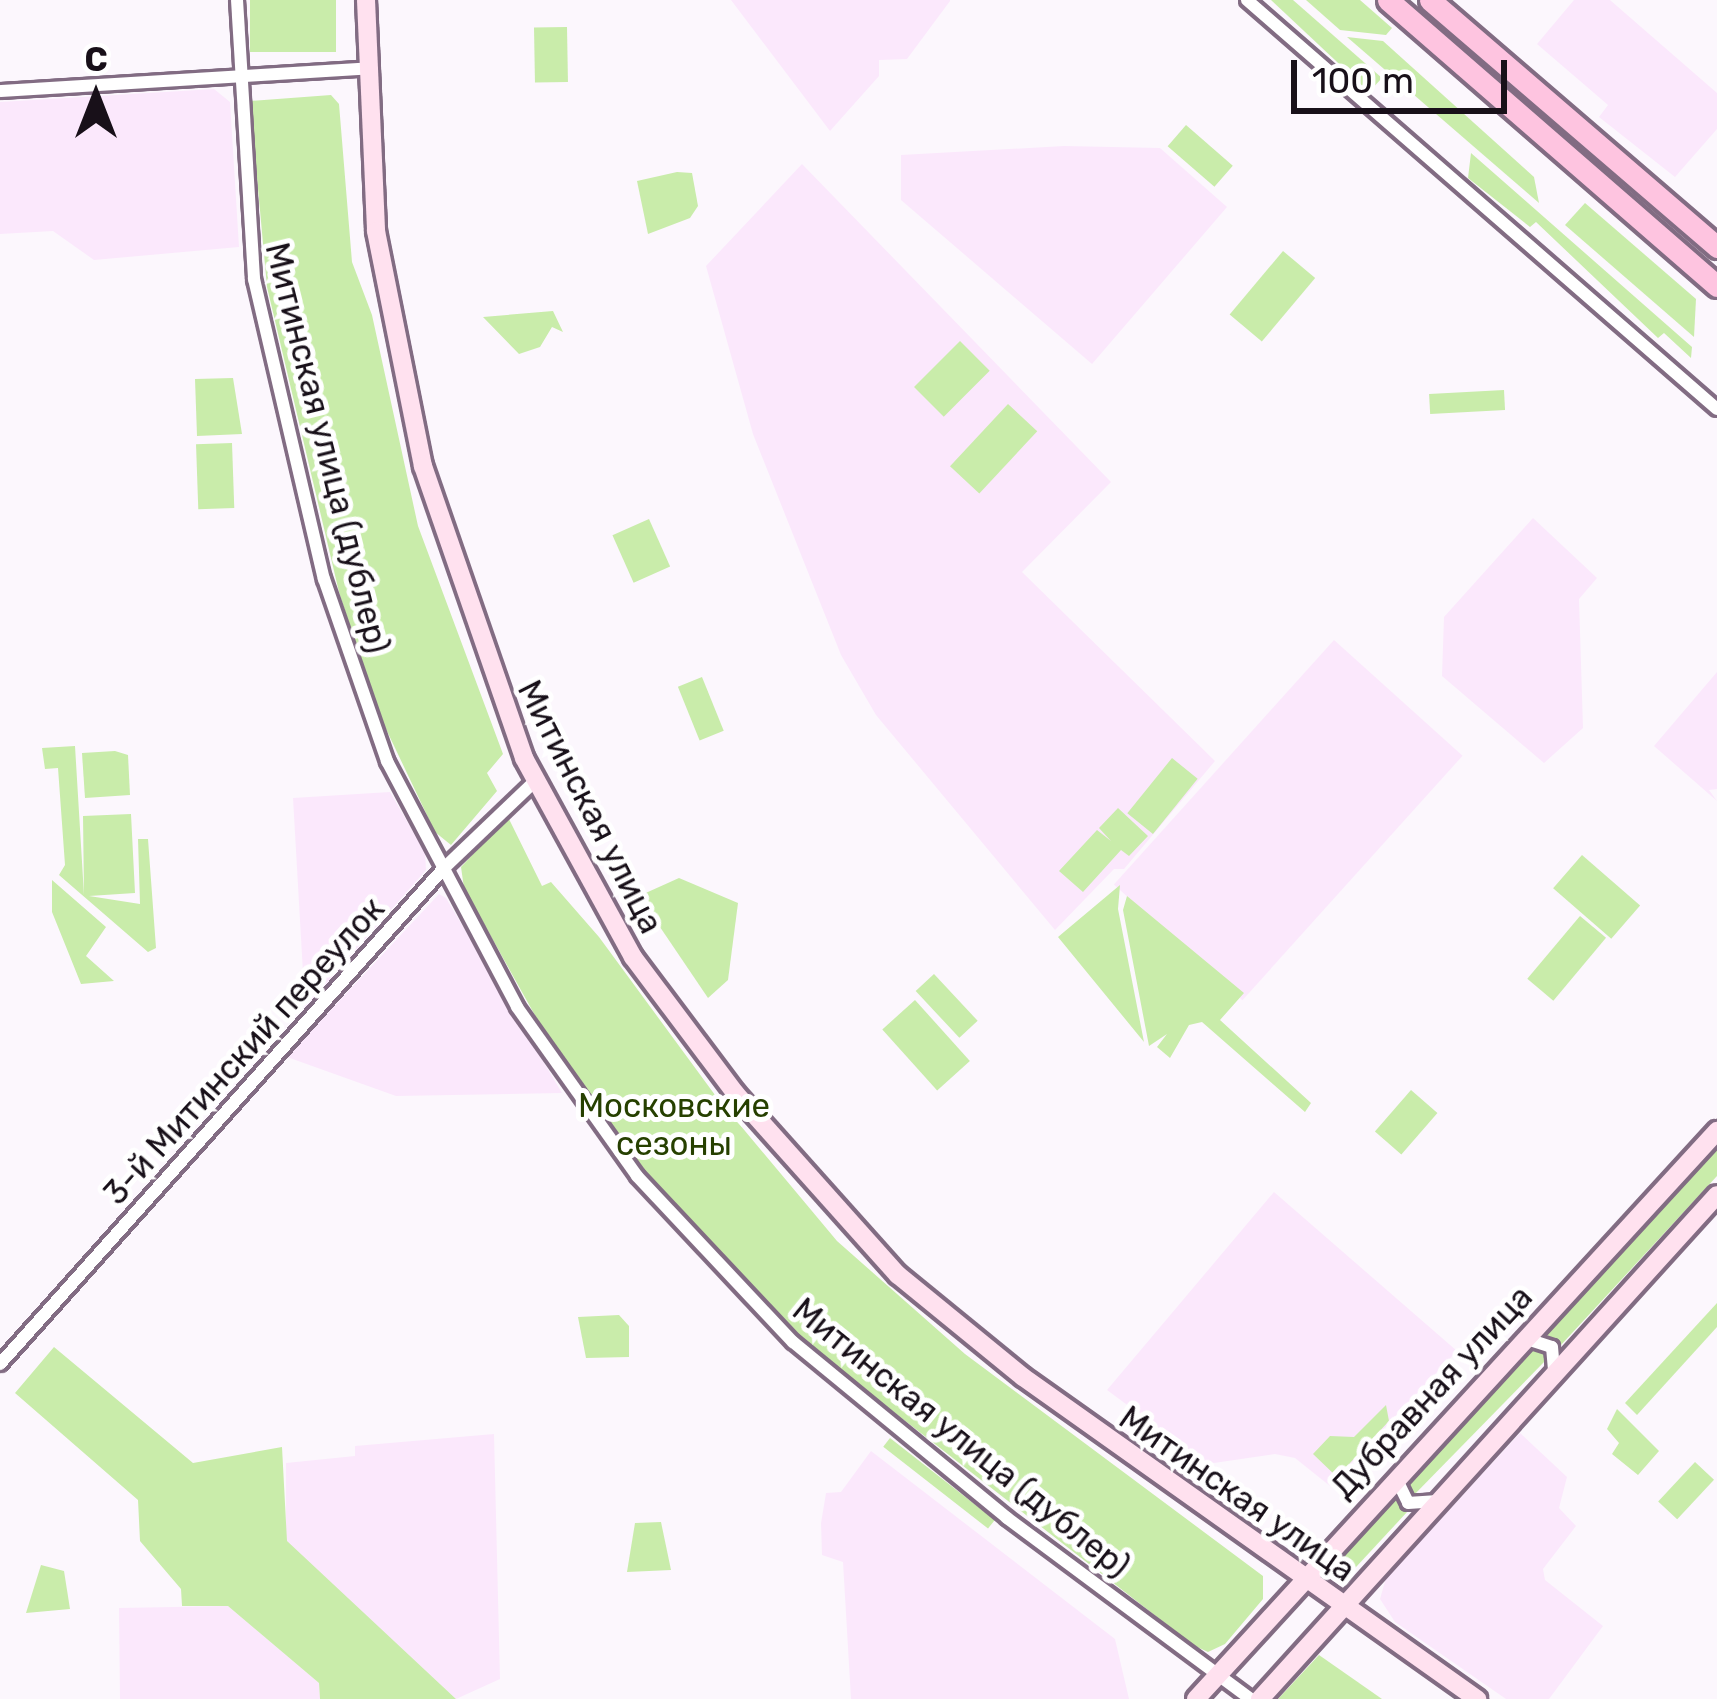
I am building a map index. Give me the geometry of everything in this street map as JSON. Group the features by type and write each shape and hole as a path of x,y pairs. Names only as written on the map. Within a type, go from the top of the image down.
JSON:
{"main road":[{"name":"Митинская улица","path":"366,0 364,69 376,231 414,429 469,616 535,781 616,929 682,1024 896,1273 1011,1369 1477,1699"},
{"path":"1388,0 1717,286"},
{"path":"1430,0 1447,8 1717,247"},
{"name":"Дубравная улица","path":"1196,1699 1302,1577 1717,1131"},
{"path":"1255,1699 1717,1195"}],"street":[{"name":"Митинская улица (дублер)","path":"237,0 237,76 254,279 324,579 372,725 443,869 552,1063 637,1176 735,1284 886,1420 1217,1676 1255,1699"},
{"path":"1246,0 1717,409"},
{"path":"0,91 364,69"},
{"name":"3-й Митинский переулок","path":"0,1364 443,869 535,781"},
{"path":"1516,1344 1550,1345 1556,1358 1550,1376"},
{"path":"1402,1468 1405,1500 1420,1507 1438,1501"}],"shaded area":[{"path":"731,0 950,1 907,59 879,60 879,76 830,131"},
{"path":"1574,0 1610,0 1717,93 1717,129 1675,177 1599,117 1608,105 1537,44"},
{"path":"214,89 230,102 239,247 94,260 53,231 0,234 0,102"},
{"path":"1064,146 1160,148 1227,207 1092,364 901,200 901,155"},
{"path":"802,164 1111,482 1022,572 1215,761 1124,869 1114,869 1055,930 876,715 841,655 753,434 706,266"},
{"path":"1533,518 1597,578 1579,599 1583,728 1544,763 1442,676 1444,617"},
{"path":"1334,640 1463,756 1242,1000 1114,884"},
{"path":"1717,672 1717,789 1709,790 1717,801 1654,746"},
{"path":"390,792 425,852 426,870 305,1008 293,798"},
{"path":"439,894 446,898 562,1093 396,1096 287,1057"},
{"path":"1274,1192 1457,1351 1330,1486 1295,1458 1275,1454 1207,1464 1107,1390"},
{"path":"1520,1433 1567,1477 1559,1508 1576,1526 1543,1569 1545,1580 1603,1626 1549,1699 1506,1699 1395,1622 1380,1599 1386,1578"},
{"path":"494,1434 500,1679 456,1699 286,1541 286,1463 355,1456 355,1446"},
{"path":"871,1451 1115,1639 1129,1699 851,1699 843,1562 822,1555 821,1523 826,1493 841,1492"},
{"path":"228,1606 319,1683 320,1699 120,1699 119,1608"}],"green space":[{"path":"250,0 336,0 336,52 250,52"},
{"path":"1271,0 1293,0 1382,78 1369,92"},
{"path":"1306,0 1360,0 1392,28 1386,35 1340,30"},
{"path":"567,27 568,82 535,83 534,28"},
{"path":"1347,37 1383,41 1534,177 1539,203"},
{"path":"331,95 339,104 352,262 372,315 418,526 503,754 487,773 497,791 451,845 435,832 376,708 339,592 267,287 250,101"},
{"path":"1186,125 1233,166 1214,187 1168,146"},
{"path":"1471,153 1692,347 1691,358 1664,333 1658,338 1536,222 1530,227 1468,178"},
{"path":"692,173 698,206 690,218 648,234 637,181"},
{"path":"1585,203 1696,299 1694,337 1565,225"},
{"path":"1283,251 1315,278 1262,342 1230,315"},
{"path":"553,311 563,332 552,327 540,347 519,354 483,317"},
{"path":"960,341 990,371 944,417 914,387"},
{"path":"233,378 242,434 197,436 195,379"},
{"path":"1504,390 1505,410 1430,414 1429,394"},
{"path":"1008,404 1037,431 979,493 950,466"},
{"path":"232,443 234,508 198,509 196,444"},
{"path":"649,519 670,567 634,583 612,535"},
{"path":"702,677 724,731 700,741 678,687"},
{"path":"75,746 84,895 83,816 131,814 135,893 89,896 140,904 138,839 148,839 156,948 148,952 59,875 65,865 58,768 45,769 42,748"},
{"path":"82,753 128,755 130,795 85,798"},
{"path":"1172,758 1198,779 1153,834 1127,813"},
{"path":"1118,808 1148,836 1129,856 1121,850 1083,892 1059,871 1097,830 1111,841 1099,828"},
{"name":"Московские сезоны","path":"508,817 542,886 551,882 599,937 715,1095 837,1241 965,1354 1263,1576 1263,1599 1225,1644 1208,1652 1193,1645 800,1339 644,1170 546,1035 464,888 461,867"},
{"path":"1582,855 1640,906 1611,939 1553,888"},
{"path":"679,878 738,903 728,980 708,998 639,896"},
{"path":"52,880 106,927 86,956 114,981 81,984 52,912"},
{"path":"1120,885 1118,909 1144,1042 1058,937"},
{"path":"1127,896 1244,993 1220,1020 1311,1103 1305,1112 1202,1022 1189,1025 1170,1058 1157,1047 1167,1034 1149,1046 1123,910"},
{"path":"1580,916 1606,938 1553,1001 1527,979"},
{"path":"934,974 978,1021 959,1038 916,991"},
{"path":"915,1000 970,1061 937,1090 882,1029"},
{"path":"1411,1090 1437,1113 1401,1154 1375,1132"},
{"path":"1717,1149 1717,1176 1561,1345 1544,1333"},
{"path":"1717,1303 1717,1327 1637,1415 1625,1403"},
{"path":"619,1315 629,1326 629,1357 586,1358 578,1317"},
{"path":"54,1347 193,1463 282,1447 287,1541 456,1699 320,1699 319,1683 228,1606 182,1606 181,1589 140,1541 138,1500 15,1393"},
{"path":"1531,1348 1544,1349 1545,1361 1412,1497 1407,1485"},
{"path":"1386,1405 1389,1421 1337,1477 1313,1454 1330,1436 1354,1437"},
{"path":"1617,1409 1659,1451 1638,1475 1612,1454 1619,1443 1607,1429"},
{"path":"890,1438 995,1520 988,1529 883,1447"},
{"path":"1695,1462 1714,1480 1677,1519 1658,1501"},
{"path":"1394,1498 1408,1511 1344,1580 1334,1579 1331,1568"},
{"path":"661,1522 671,1570 627,1572 635,1523"},
{"path":"41,1565 64,1571 70,1609 26,1613"},
{"path":"1319,1655 1382,1699 1278,1699"}]}
